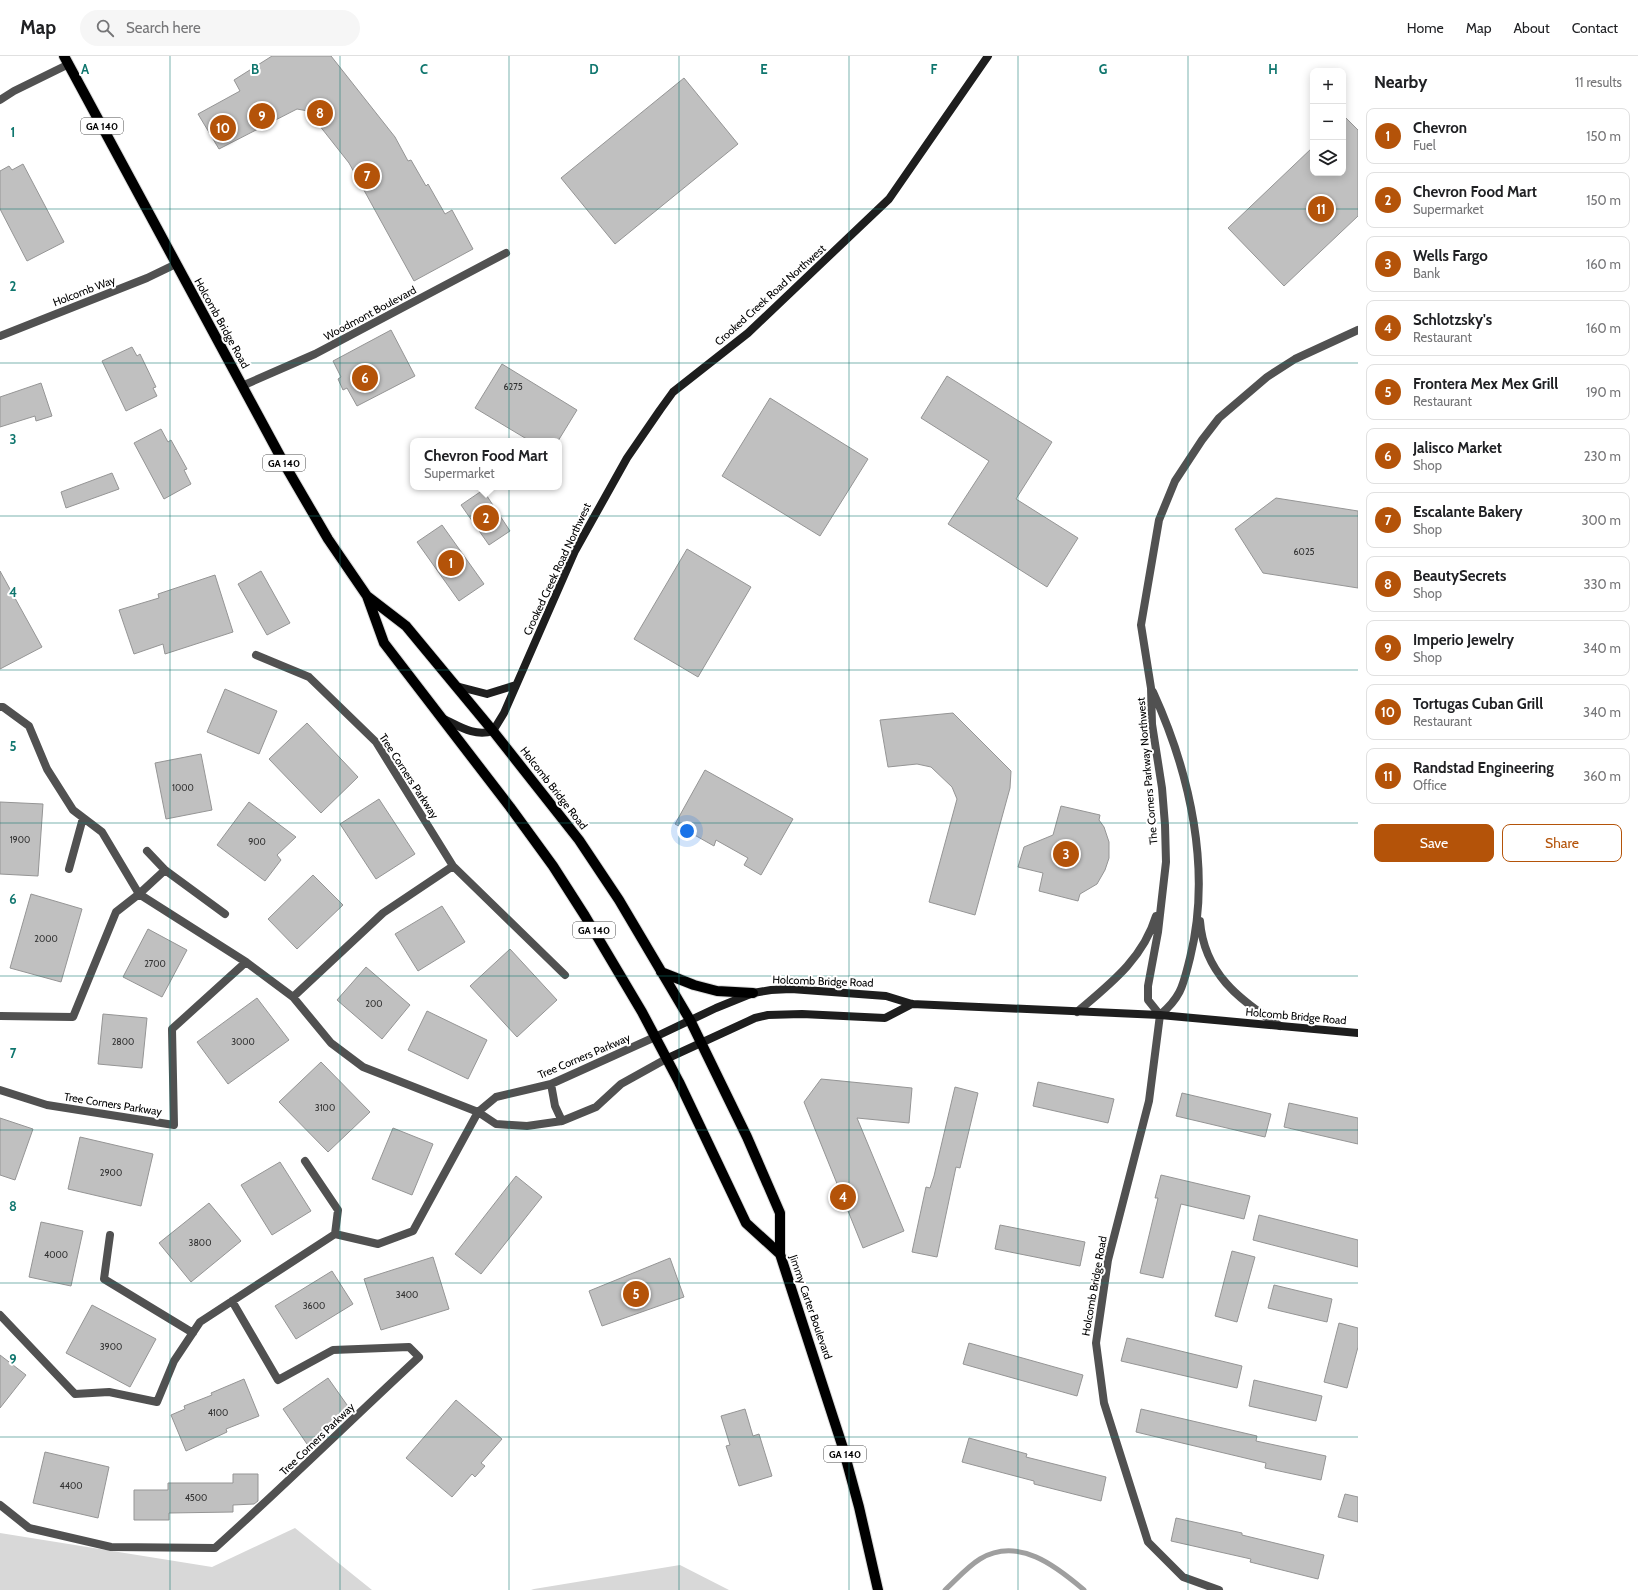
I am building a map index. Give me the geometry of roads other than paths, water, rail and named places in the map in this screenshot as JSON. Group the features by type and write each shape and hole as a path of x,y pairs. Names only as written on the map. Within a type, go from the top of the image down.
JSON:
{"main road":[{"name":"Crooked Creek Road Northwest","path":"493,731 504,712 569,564 590,523 627,458 660,410 674,392 748,333 889,199 988,56"},
{"name":"Holcomb Bridge Road","path":"66,60 242,386 328,539 367,596 384,643 553,866 615,964 706,1138 746,1223 780,1254"},
{"name":"Holcomb Bridge Road","path":"367,596 406,626 493,731 579,840 619,900 690,1020"},
{"path":"456,686 487,694 516,685"},
{"path":"442,718 471,732 483,734 493,731"},
{"path":"662,972 694,985 717,991 753,994"},
{"name":"Holcomb Bridge Road","path":"655,1038 716,1008 753,994 771,990 791,989 886,996 912,1004 1160,1016 1358,1034"},
{"path":"666,1059 755,1018 768,1015 802,1014 885,1018 912,1004"},
{"name":"Jimmy Carter Boulevard","path":"690,1020 747,1136 780,1213 780,1254 843,1448 859,1507 878,1590"}],"street":[{"path":"0,100 66,60"},
{"name":"Woodmont Boulevard","path":"242,386 315,354 506,253"},
{"name":"Holcomb Way","path":"0,336 147,278 176,264"},
{"name":"The Corners Parkway Northwest","path":"1151,688 1167,722 1194,824 1198,862 1198,900 1194,942 1182,988 1174,1003 1160,1016 1148,1000 1148,986 1162,900 1166,862 1165,825 1162,788 1152,724 1151,688 1141,624 1159,520 1175,482 1202,440 1219,418 1243,395 1295,359 1358,330"},
{"name":"Tree Corners Parkway","path":"256,656 309,677 376,742 453,866 565,975"},
{"path":"0,707 3,706 29,726 47,769 73,810 102,832 139,894 246,962 293,997 331,1043 363,1067 478,1112 496,1124 527,1126 562,1121 596,1107 621,1084 666,1059"},
{"path":"69,869 83,818"},
{"path":"147,851 165,870 225,914"},
{"path":"293,997 382,913 453,866"},
{"path":"0,1016 73,1017 116,912 139,894 165,870"},
{"name":"The Corners Parkway Northwest","path":"1077,1012 1130,964 1146,943 1162,900"},
{"name":"The Corners Parkway Northwest","path":"1198,900 1204,949 1213,967 1222,980 1252,1008 1280,1026"},
{"name":"Tree Corners Parkway","path":"0,1090 47,1105 174,1125 172,1029 246,962"},
{"name":"Holcomb Bridge Road","path":"1160,1016 1150,1101 1108,1260 1096,1343 1104,1403 1148,1542 1183,1577 1218,1590"},
{"name":"Tree Corners Parkway","path":"335,1234 378,1244 413,1231 478,1112 496,1097 551,1084 655,1038"},
{"path":"551,1084 555,1106 562,1121"},
{"path":"0,1315 75,1394 109,1392 157,1402 174,1360 200,1322 335,1234 338,1210 305,1161"},
{"path":"110,1235 104,1279 193,1333"},
{"name":"Tree Corners Parkway","path":"0,1505 29,1528 111,1547 215,1548 290,1481 419,1357 409,1347 333,1350 278,1380 232,1301"}],"waterway":[{"path":"945,1590 975,1562 994,1553 1008,1551 1022,1552 1036,1557 1061,1572 1084,1590"}],"place":[{"name":"BeautySecrets","path":"320,113"},
{"name":"Imperio Jewelry","path":"262,116"},
{"name":"Tortugas Cuban Grill","path":"223,128"},
{"name":"Escalante Bakery","path":"367,176"},
{"name":"Randstad Engineering","path":"1321,209"},
{"name":"Jalisco Market","path":"365,378"},
{"name":"Chevron Food Mart","path":"486,518"},
{"name":"Chevron","path":"451,563"},
{"name":"Wells Fargo","path":"1066,854"},
{"name":"Schlotzsky's","path":"843,1197"},
{"name":"Frontera Mex Mex Grill","path":"636,1294"}]}
